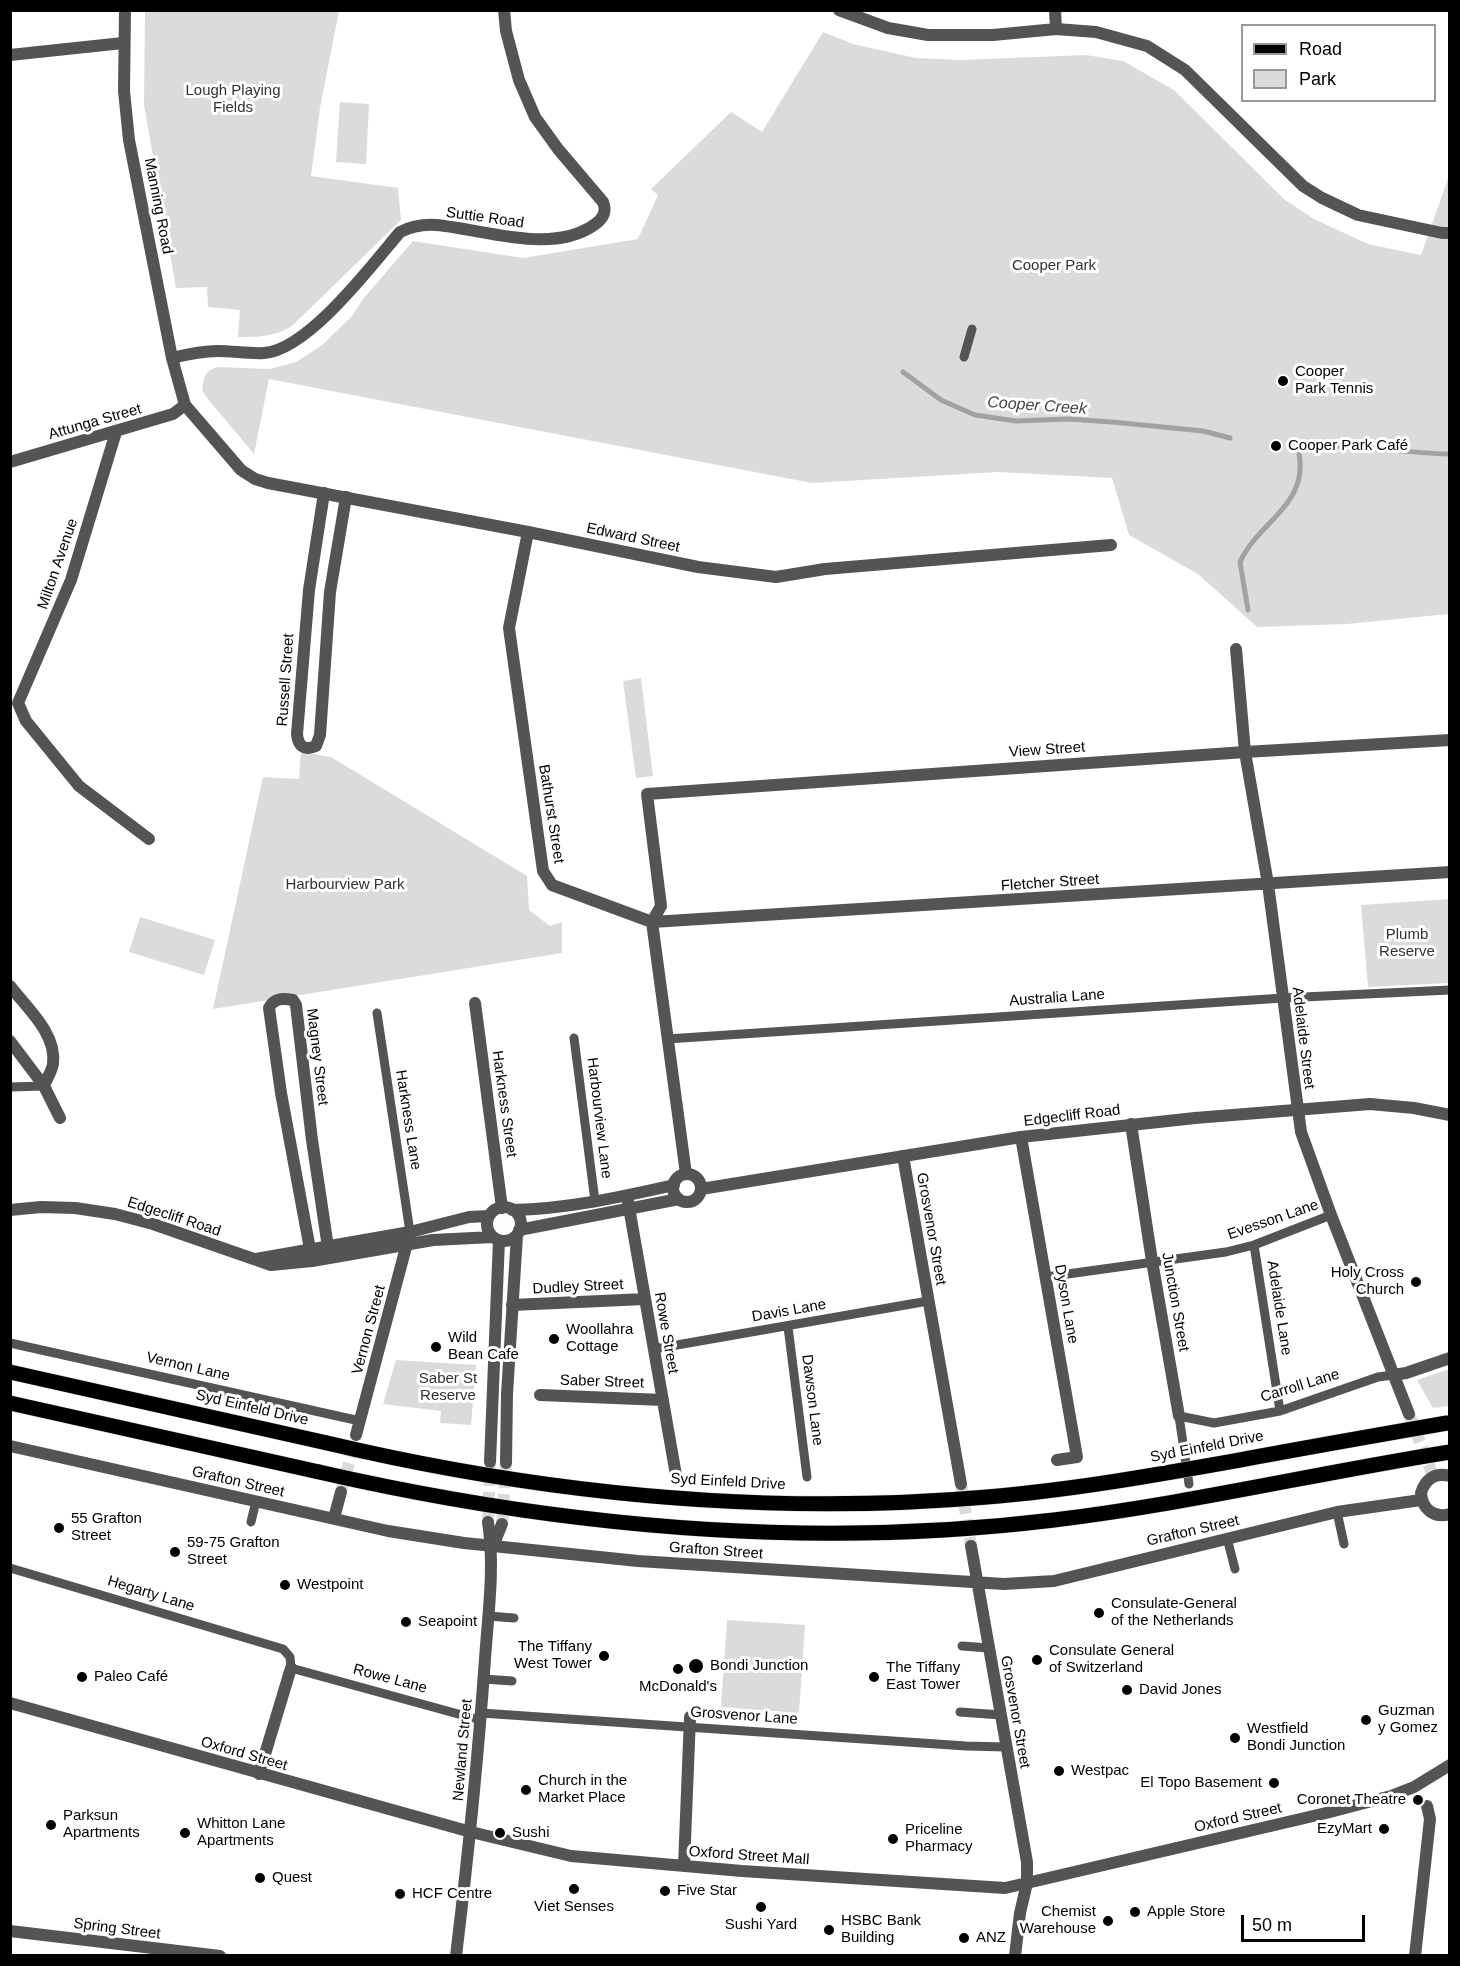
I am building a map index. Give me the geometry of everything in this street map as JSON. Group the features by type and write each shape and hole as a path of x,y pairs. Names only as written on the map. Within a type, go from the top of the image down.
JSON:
{"main road":[{"name":"Syd Einfeld Drive","path":"10,1372 388,1458 521,1481 610,1492 722,1501 889,1502 989,1497 1103,1484 1448,1422"},
{"path":"10,1403 450,1499 584,1519 720,1531 857,1533 993,1526 1108,1513 1449,1452"}],"street":[{"name":"Manning Road","path":"124,10 123,43 129,140 172,358 185,405"},
{"name":"Suttie Road","path":"172,358 197,352 265,353 290,346 309,332 400,232 409,227 434,225 533,240 575,234 600,222 605,212 603,202 547,134 527,100 509,46 504,10"},
{"path":"839,10 888,28 928,35 993,35 1056,29 1096,32 1147,46 1185,70 1303,186 1322,198 1358,215 1449,233"},
{"path":"1055,10 1056,29"},
{"path":"10,55 123,43"},
{"name":"Attunga Street","path":"10,462 173,414 185,405"},
{"name":"Edward Street","path":"185,405 217,439 241,470 268,483 698,567 776,577 825,569 1111,546"},
{"name":"Milton Avenue","path":"116,432 71,580 14,700 26,721 79,786 149,839"},
{"name":"Russell Street","path":"324,493 309,590 297,734 301,747 306,749 316,746 320,735 330,592 346,497"},
{"name":"Bathurst Street","path":"528,532 509,628 543,871 552,885 652,922"},
{"name":"Adelaide Street","path":"1236,649 1245,752 1268,884 1297,1110 1304,1139 1331,1215 1409,1414"},
{"name":"View Street","path":"652,922 661,906 647,794 1449,740"},
{"name":"Fletcher Street","path":"652,922 1449,872"},
{"path":"652,922 686,1174"},
{"path":"10,986 45,1031 51,1046 53,1065 44,1086"},
{"name":"Magney Street","path":"311,1255 281,1093 269,1008 272,1003 283,998 293,1000 296,1005 310,1130 329,1252"},
{"name":"Harkness Street","path":"475,1003 507,1209"},
{"path":"10,1041 44,1086 60,1118"},
{"name":"Edgecliff Road","path":"701,1189 1021,1137 1131,1124 1370,1104 1407,1107 1449,1115"},
{"name":"Junction Street","path":"1131,1124 1179,1416"},
{"name":"Dyson Lane","path":"1021,1137 1077,1457 1057,1460"},
{"name":"Grosvenor Street","path":"903,1156 961,1484"},
{"path":"490,1462 496,1239 487,1225 489,1216 492,1212 507,1209 545,1209 594,1201 679,1199 691,1201 698,1196 701,1189 696,1177 686,1174 677,1178 674,1185 679,1199"},
{"path":"496,1239 509,1240 518,1232 628,1202 674,1185"},
{"name":"Rowe Street","path":"628,1202 676,1474"},
{"name":"Edgecliff Road","path":"10,1210 52,1208 116,1214 153,1224 271,1265 311,1255 408,1238 469,1217 489,1216"},
{"path":"506,1463 512,1305 518,1232 518,1217 507,1209"},
{"name":"Edgecliff Road","path":"408,1238 496,1239"},
{"name":"Vernon Street","path":"356,1435 408,1238"},
{"name":"Dudley Street","path":"512,1305 645,1299"},
{"path":"1393,1375 1406,1373 1449,1358"},
{"name":"Saber Street","path":"540,1395 663,1400"},
{"name":"Grafton Street","path":"10,1446 388,1531 492,1547 638,1561 978,1583 1028,1584 1054,1581 1337,1512 1421,1500"},
{"path":"1449,1476 1440,1475 1427,1480 1421,1492 1421,1500 1431,1513 1449,1514"},
{"path":"334,1518 341,1492"},
{"name":"Newland Street","path":"456,1956 471,1832 484,1679 492,1547 488,1522"},
{"name":"Newland Street","path":"492,1547 502,1524"},
{"name":"Grosvenor Street","path":"971,1546 1028,1862 1015,1956"},
{"path":"259,1774 291,1668"},
{"name":"Oxford Street","path":"10,1703 471,1832"},
{"path":"684,1866 690,1717"},
{"name":"Oxford Street","path":"1027,1882 1326,1814 1390,1796 1421,1784 1449,1765"},
{"path":"1415,1956 1430,1820 1428,1806"},
{"name":"Oxford Street Mall","path":"471,1832 571,1856 1005,1888 1027,1882"},
{"name":"Spring Street","path":"10,1931 220,1956"}],"lane":[{"path":"964,357 972,329"},
{"name":"Australia Lane","path":"667,1039 1283,998 1449,990"},
{"name":"Harkness Lane","path":"377,1013 408,1238"},
{"name":"Harbourview Lane","path":"574,1038 594,1201"},
{"path":"10,1087 44,1086"},
{"name":"Evesson Lane","path":"1046,1277 1226,1252 1254,1245 1331,1215"},
{"name":"Adelaide Lane","path":"1254,1245 1280,1411"},
{"name":"Davis Lane","path":"654,1349 928,1301"},
{"name":"Dawson Lane","path":"788,1327 807,1477"},
{"name":"Vernon Lane","path":"10,1342 360,1421"},
{"name":"Carroll Lane","path":"1179,1416 1214,1423 1280,1411 1378,1377 1393,1375"},
{"name":"Junction Street","path":"1179,1416 1189,1484"},
{"path":"251,1522 256,1501"},
{"path":"1337,1512 1344,1544"},
{"path":"1227,1538 1235,1569"},
{"name":"Hegarty Lane","path":"10,1568 283,1649 290,1657 291,1668"},
{"path":"488,1616 514,1618"},
{"path":"962,1647 989,1648"},
{"name":"Rowe Lane","path":"291,1668 480,1716"},
{"path":"484,1679 512,1681"},
{"path":"960,1712 1001,1715"},
{"name":"Grosvenor Lane","path":"480,1716 1006,1747"}],"green space":[{"name":"Lough Playing Fields","path":"145,11 339,11 320,108 311,176 398,188 401,220 293,325 280,332 238,337 240,310 208,307 207,287 176,288 144,105"},
{"name":"Cooper Park","path":"823,32 853,44 916,58 960,60 1086,55 1123,61 1174,90 1284,199 1314,219 1368,244 1421,255 1449,176 1449,614 1347,624 1257,627 1198,574 1129,535 1112,478 998,472 812,483 269,379 254,454 202,390 208,371 217,367 270,369 296,362 321,346 352,316 363,299 413,241 523,258 638,239 658,195 651,189 731,112 762,132"},
{"path":"340,102 369,104 366,164 336,162"},
{"path":"641,678 653,776 636,778 623,681"},
{"name":"Harbourview Park","path":"301,752 331,757 527,876 529,910 550,926 562,922 562,953 213,1009 263,777 299,779"},
{"name":"Plumb Reserve","path":"1449,899 1449,983 1368,987 1361,905"},
{"path":"140,917 215,940 204,975 129,952"},
{"name":"Saber St Reserve","path":"396,1360 476,1365 471,1425 440,1423 441,1411 383,1404"},
{"path":"1449,1369 1449,1406 1433,1408 1417,1380"},
{"path":"727,1620 805,1625 799,1713 721,1707"}],"waterway":[{"name":"Cooper Creek","path":"903,372 941,400 975,415 1016,421 1068,419 1112,422 1203,431 1230,438"},
{"name":"Cooper Creek","path":"1293,445 1332,445 1450,454"},
{"path":"1248,610 1240,562 1249,547 1292,496 1298,482 1300,465 1297,445"}],"tunnel":[{"path":"1409,1414 1433,1476"},
{"path":"341,1492 355,1441"},
{"path":"502,1524 506,1463"},
{"path":"488,1522 490,1466"},
{"path":"961,1484 971,1546"}],"place":[{"name":"Cooper Park Tennis","path":"1283,381"},
{"name":"Cooper Park Café","path":"1276,446"},
{"name":"Holy Cross Church","path":"1416,1282"},
{"name":"Woollahra Cottage","path":"554,1339"},
{"name":"Wild Bean Cafe","path":"436,1347"},
{"name":"55 Grafton Street","path":"59,1528"},
{"name":"59-75 Grafton Street","path":"175,1552"},
{"name":"Westpoint","path":"285,1585"},
{"name":"Consulate-General of the Netherlands","path":"1099,1613"},
{"name":"Seapoint","path":"406,1622"},
{"name":"The Tiffany West Tower","path":"604,1656"},
{"name":"Consulate General of Switzerland","path":"1037,1660"},
{"name":"Bondi Junction","path":"696,1666"},
{"name":"McDonald's","path":"678,1669"},
{"name":"Paleo Café","path":"82,1677"},
{"name":"The Tiffany East Tower","path":"874,1677"},
{"name":"David Jones","path":"1127,1690"},
{"name":"Guzman y Gomez","path":"1366,1720"},
{"name":"Westfield Bondi Junction","path":"1235,1738"},
{"name":"Westpac","path":"1059,1771"},
{"name":"El Topo Basement","path":"1274,1783"},
{"name":"Church in the Market Place","path":"526,1790"},
{"name":"Coronet Theatre","path":"1418,1800"},
{"name":"Parksun Apartments","path":"51,1825"},
{"name":"EzyMart","path":"1384,1829"},
{"name":"Whitton Lane Apartments","path":"185,1833"},
{"name":"Sushi","path":"500,1833"},
{"name":"Priceline Pharmacy","path":"893,1839"},
{"name":"Quest","path":"260,1878"},
{"name":"Viet Senses","path":"574,1889"},
{"name":"Five Star","path":"665,1891"},
{"name":"HCF Centre","path":"400,1894"},
{"name":"Sushi Yard","path":"761,1907"},
{"name":"Apple Store","path":"1135,1912"},
{"name":"Chemist Warehouse","path":"1108,1921"},
{"name":"HSBC Bank Building","path":"829,1930"},
{"name":"ANZ","path":"964,1938"}]}
